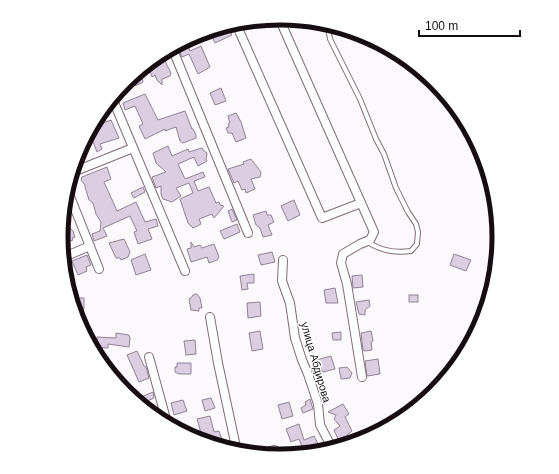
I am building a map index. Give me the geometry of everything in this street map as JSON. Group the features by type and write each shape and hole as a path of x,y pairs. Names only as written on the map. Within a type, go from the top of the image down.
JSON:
{"street":[{"path":"282,25 374,232 370,240 343,254 341,263 347,284 362,378"},
{"path":"238,29 322,218 361,203"},
{"path":"174,53 248,232"},
{"path":"115,104 185,270"},
{"path":"79,170 133,148"},
{"path":"71,199 99,269"},
{"path":"68,255 90,246"},
{"name":"улица Абдирова","path":"283,260 282,281 290,303 295,338 318,404 320,425 329,443"},
{"path":"210,317 235,444"},
{"path":"149,356 165,415"}],"lane":[{"path":"328,31 330,39 360,99 376,139 384,154 396,188 416,224 418,232 416,244 411,252 394,252 371,244 370,240"}],"building":[{"path":"230,31 232,35 215,43 212,36"},
{"path":"188,46 190,51 201,46 210,67 198,74 189,54 182,57 179,50"},
{"path":"164,60 171,73 170,76 162,79 162,85 157,80 155,75 152,77 149,70"},
{"path":"142,77 142,83 129,88"},
{"path":"221,88 226,101 215,105 210,93"},
{"path":"145,94 158,120 185,111 196,138 183,143 180,141 176,127 165,131 165,129 145,139 139,126 143,124 135,106 125,110 123,103"},
{"path":"236,113 241,122 246,138 236,142 232,133 228,133 226,128 229,127 228,124 230,123 228,116"},
{"path":"111,120 119,138 100,144 102,149 97,152 92,138 100,124"},
{"path":"168,146 172,156 188,149 189,152 202,148 207,153 207,161 198,166 194,157 178,164 185,179 203,172 205,177 194,181 198,191 209,187 216,203 219,202 220,205 224,206 214,218 212,214 199,219 201,224 193,228 188,223 180,199 193,193 189,183 176,188 181,196 172,202 163,199 161,194 161,186 156,188 152,177 166,172 156,163 153,153"},
{"path":"251,159 261,172 260,177 251,179 255,189 246,193 245,189 242,190 238,181 234,183 228,169 244,164 243,162"},
{"path":"107,167 111,179 104,182 117,211 136,202 145,222 156,219 158,226 148,229 152,239 138,244 134,232 137,231 130,216 103,228 107,236 94,241 92,234 100,231 101,222 96,214 93,203 89,200 85,185 81,180 82,177"},
{"path":"143,187 145,192 134,198 131,193"},
{"path":"294,200 300,215 288,221 281,206"},
{"path":"232,209 237,220 232,222 228,211"},
{"path":"266,211 267,215 271,215 274,222 268,225 272,235 263,237 260,228 256,225 253,215"},
{"path":"237,224 240,232 224,239 220,231"},
{"path":"70,228 73,231 75,237 72,238 73,240 68,242 68,237 68,229"},
{"path":"124,239 130,252 128,257 121,260 120,258 116,258 109,243"},
{"path":"191,242 194,247 200,245 202,248 214,244 219,257 217,260 209,263 207,257 191,262 187,249 191,248"},
{"path":"272,252 275,262 261,265 258,255"},
{"path":"145,254 151,270 136,275 131,260"},
{"path":"454,254 471,260 466,271 450,265"},
{"path":"87,255 91,265 86,267 87,271 78,275 72,261"},
{"path":"254,274 254,283 247,283 248,289 242,290 240,276"},
{"path":"362,275 363,287 353,288 352,276"},
{"path":"335,288 338,303 326,303 324,290"},
{"path":"197,294 200,298 202,308 199,308 199,311 191,310 189,299"},
{"path":"409,295 418,295 418,302 409,302"},
{"path":"77,298 84,298 84,309 81,309"},
{"path":"369,300 370,306 365,310 365,315 359,314 356,302"},
{"path":"260,302 261,316 248,318 247,303"},
{"path":"260,331 263,349 252,351 249,333"},
{"path":"371,331 373,341 371,342 372,350 365,351 363,350 361,333"},
{"path":"341,332 341,340 333,340 332,333"},
{"path":"116,333 129,335 129,347 108,344 108,348 98,347 95,341 97,341 97,337 116,338"},
{"path":"195,340 196,354 186,355 184,341"},
{"path":"137,351 144,366 146,367 149,378 139,382 127,355"},
{"path":"331,356 335,369 323,372 320,367 318,367 316,360"},
{"path":"378,359 380,374 367,376 365,361"},
{"path":"177,363 191,363 191,374 179,374 175,372"},
{"path":"347,367 352,373 350,378 341,379 339,368"},
{"path":"153,392 154,398 146,402 141,397"},
{"path":"211,398 215,408 205,411 202,400"},
{"path":"310,399 313,409 303,413 301,408 306,405 305,402"},
{"path":"183,400 187,411 174,415 171,403"},
{"path":"289,402 293,416 282,419 278,405"},
{"path":"343,404 349,414 345,417 352,431 347,436 338,439 334,430 340,426 334,419 336,415 328,412"},
{"path":"210,416 214,432 219,431 223,441 199,433 201,433 197,419"},
{"path":"299,424 304,440 314,436 319,445 303,448 299,439 291,442 286,429"}]}
